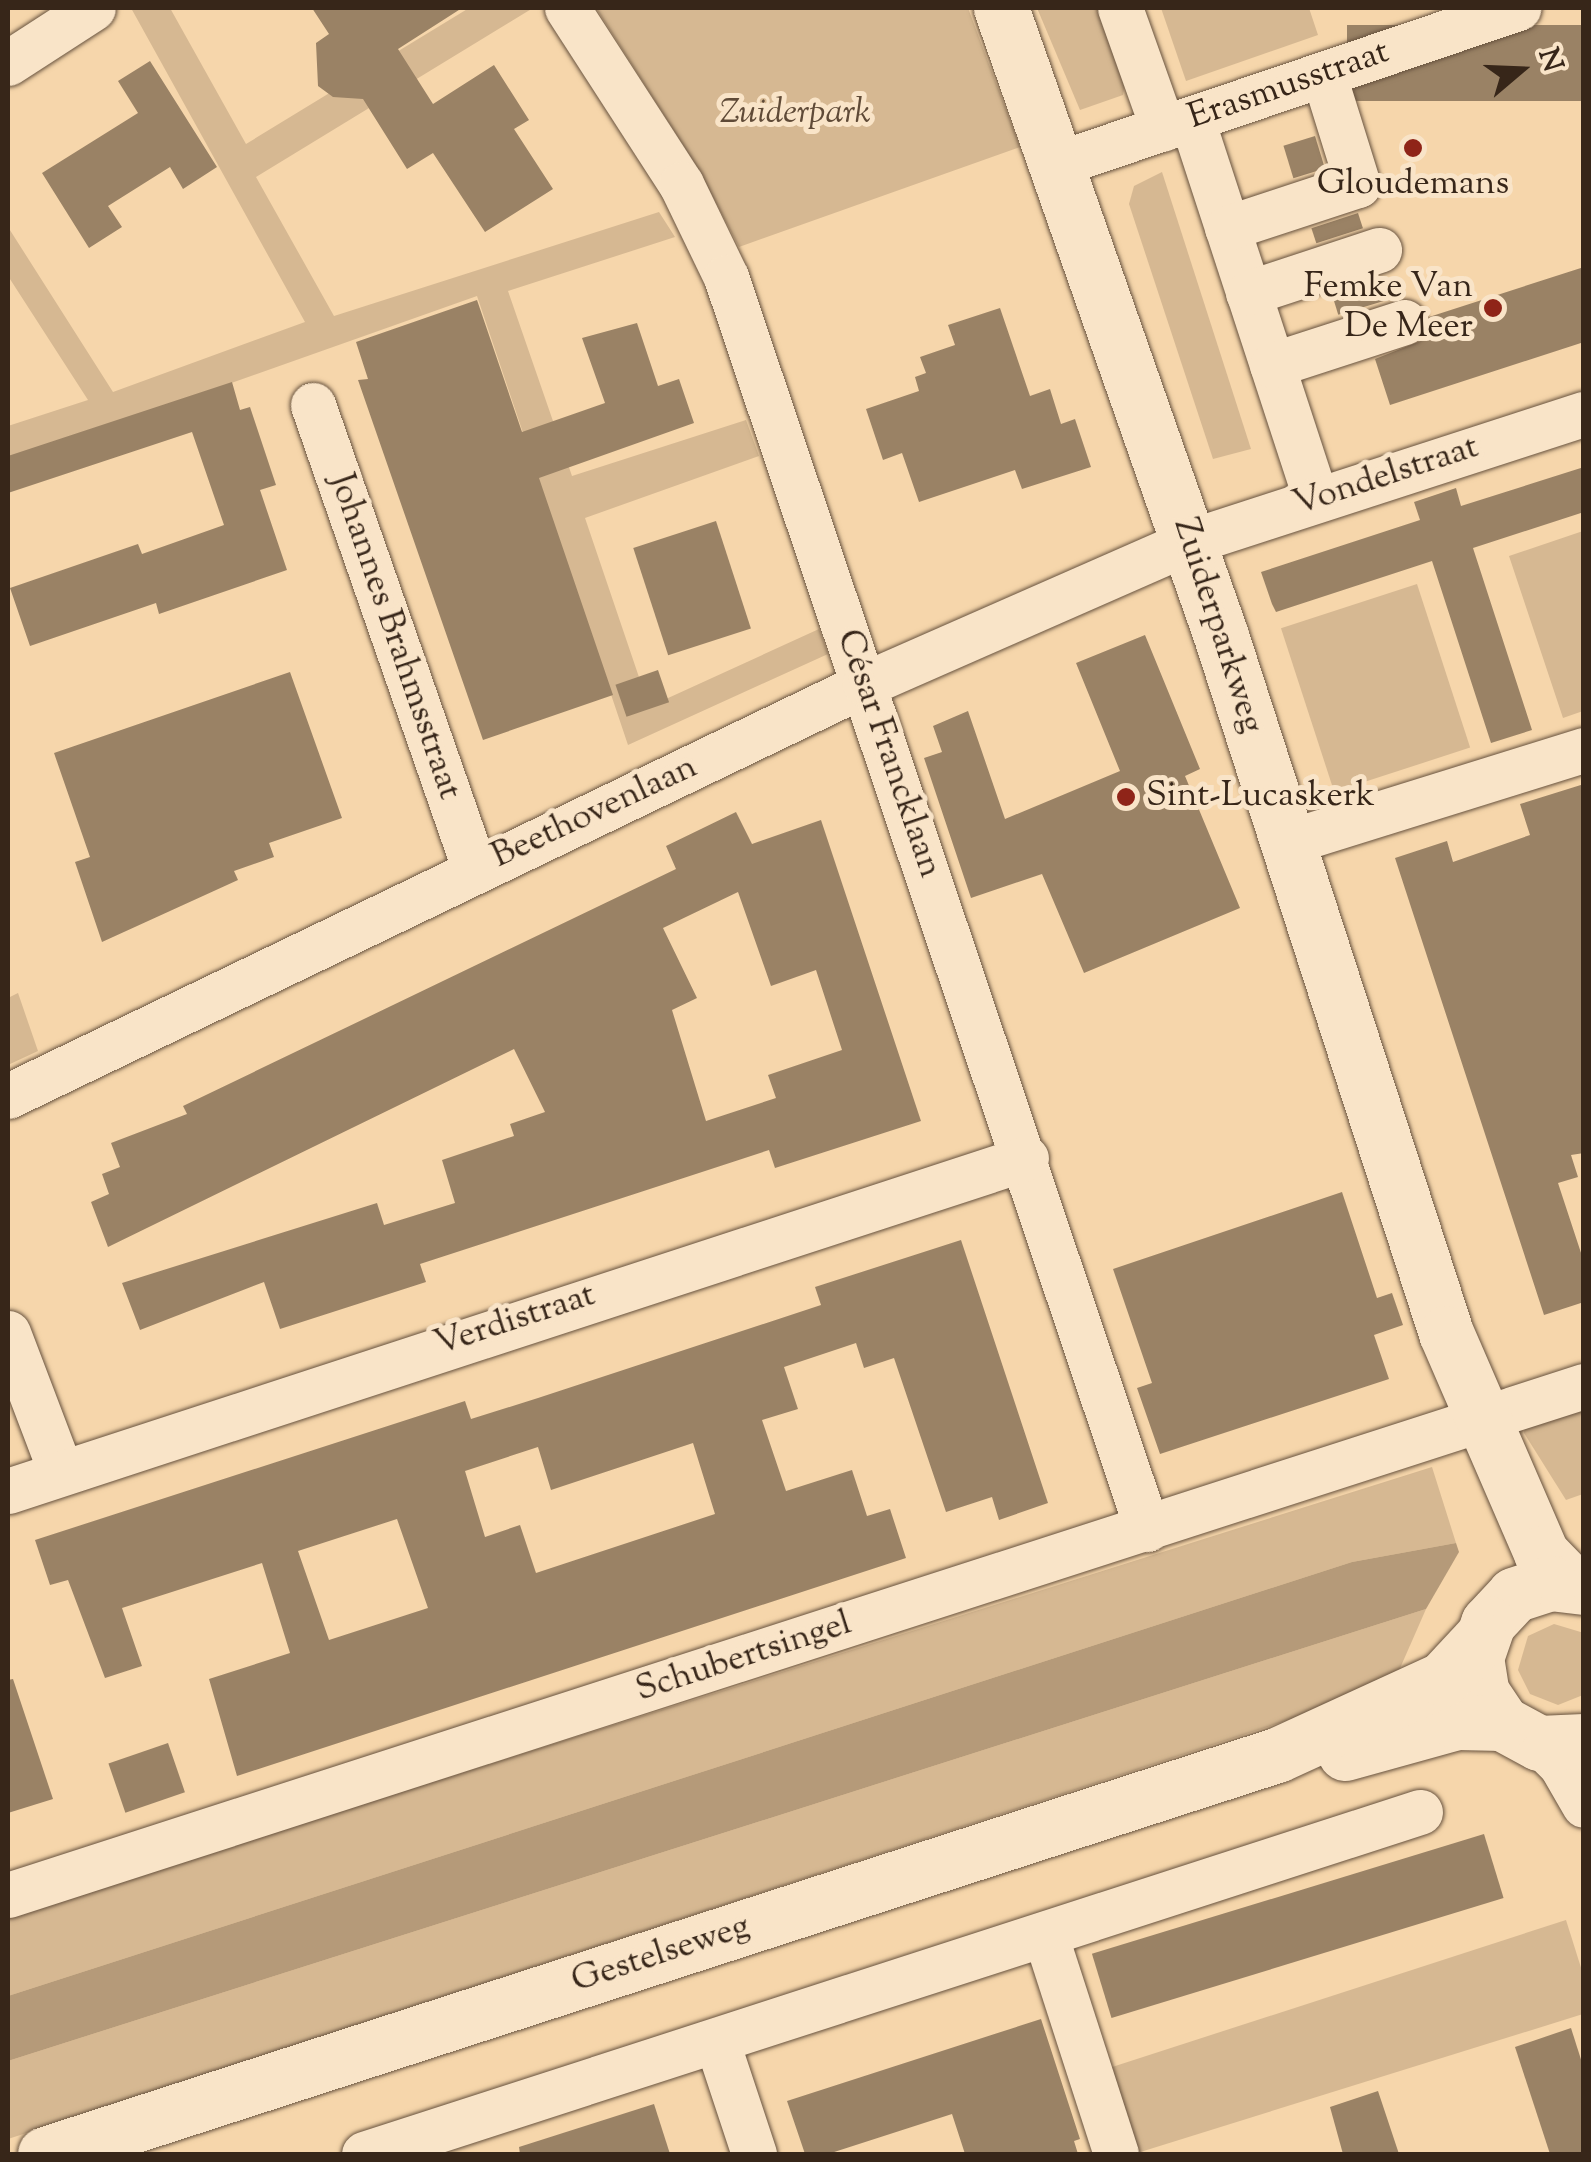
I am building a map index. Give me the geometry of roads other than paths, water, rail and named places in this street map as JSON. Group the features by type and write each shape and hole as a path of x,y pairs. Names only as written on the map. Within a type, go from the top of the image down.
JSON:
{"main road":[{"name":"Zuiderparkweg","path":"1001,8 1060,164 1189,542 1446,1333 1541,1553 1576,1585"},
{"name":"Zuiderparkweg","path":"1480,1418 1509,1562 1477,1675 1541,1736"},
{"path":"1489,1624 1532,1587 1576,1585"},
{"name":"Gestelseweg","path":"45,2154 1278,1756 1443,1679 1489,1624"},
{"name":"Gestelseweg","path":"1278,1756 1328,1758 1457,1722 1541,1736"}],"street":[{"path":"8,62 93,8"},
{"name":"César Francklaan","path":"567,8 681,184 726,276 1026,1158 1147,1528"},
{"path":"1120,8 1226,228 1316,499"},
{"name":"Erasmusstraat","path":"1060,164 1518,8"},
{"path":"1226,228 1358,185 1324,76"},
{"path":"1248,294 1380,250"},
{"path":"1272,365 1404,322"},
{"name":"Johannes Brahmsstraat","path":"314,405 475,870"},
{"name":"Vondelstraat","path":"1189,542 1584,414"},
{"name":"Beethovenlaan","path":"8,1096 865,684 1189,542"},
{"path":"1288,842 1584,750"},
{"name":"Verdistraat","path":"8,1491 60,1470 1026,1158"},
{"path":"8,1333 60,1470"},
{"name":"Schubertsingel","path":"8,1895 1584,1386"},
{"path":"1541,1736 1584,1804"},
{"path":"364,2154 1420,1812"},
{"path":"1045,1934 1116,2154"},
{"path":"717,2042 754,2154"}],"place":[{"name":"Gloudemans","path":"1413,148"},
{"name":"Femke Van De Meer","path":"1493,308"},
{"name":"Sint-Lucaskerk","path":"1126,797"}],"park label":[{"name":"Zuiderpark","path":"795,114"}]}
